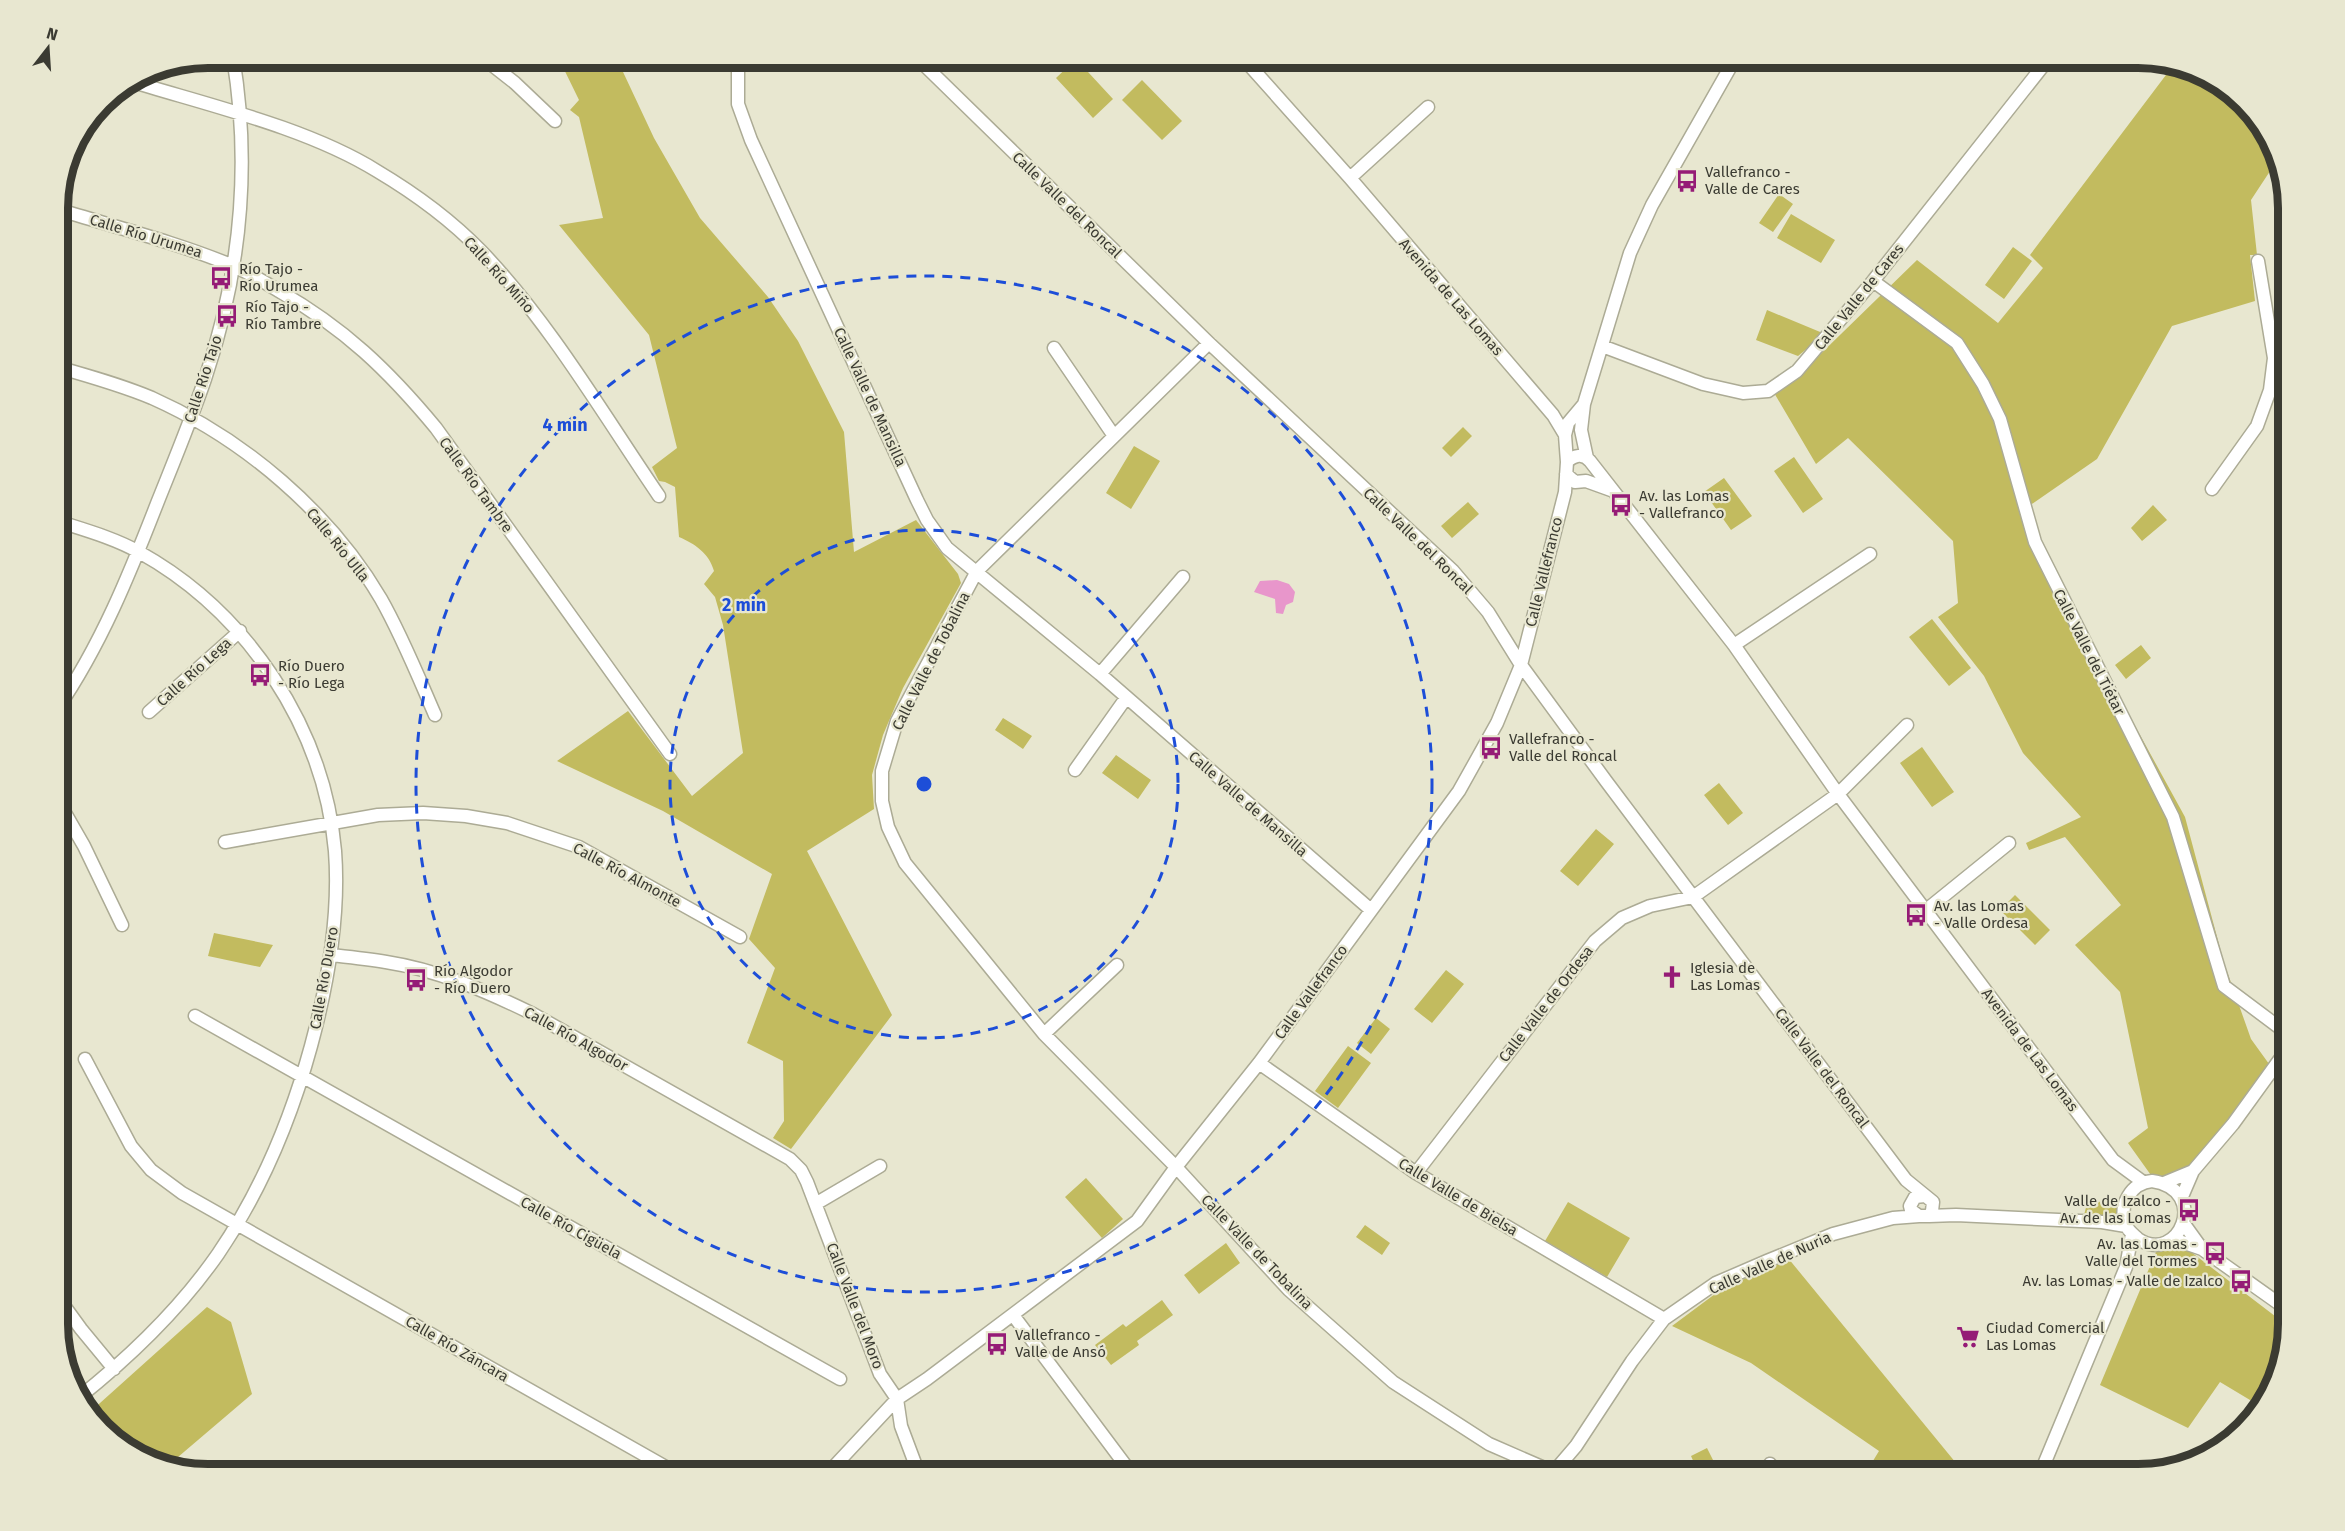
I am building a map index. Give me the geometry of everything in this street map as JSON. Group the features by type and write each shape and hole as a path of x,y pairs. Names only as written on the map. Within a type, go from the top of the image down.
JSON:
{"street":[{"name":"Calle Río Tajo","path":"68,691 89,657 138,551 205,378 218,335 239,235 242,191 240,115 234,68"},
{"path":"496,68 555,120"},
{"name":"Calle Valle de Mansilla","path":"738,68 738,104 751,140 917,501 947,548 1100,674 1371,910"},
{"name":"Calle Valle del Roncal","path":"926,68 1209,343 1453,571 1488,612 1521,665 1906,1180 1929,1199"},
{"name":"Avenida de Las Lomas","path":"1253,68 1567,429"},
{"path":"1586,481 1592,471 1581,430 1584,404 1630,253 1652,206 1731,68"},
{"name":"Calle Valle de Cares","path":"1602,346 1703,384 1743,393 1768,391 1797,371 1873,281 2041,68"},
{"name":"Calle Río Miño","path":"141,84 285,129 376,170 418,198 479,249 534,313 659,496"},
{"path":"1350,178 1428,107"},
{"name":"Calle Río Urumea","path":"68,212 205,255 233,266"},
{"path":"2212,489 2257,426 2270,390 2274,358 2258,261"},
{"name":"Calle Río Tambre","path":"233,266 308,307 347,336 400,385 436,428 670,754"},
{"name":"Calle Valle del Tiétar","path":"1873,281 1957,343 1983,384 2000,419 2035,542 2172,817 2224,986 2278,1026"},
{"name":"Calle Valle de Tobalina","path":"1209,343 977,572 897,721 882,771 882,801 888,827 905,863 1044,1034 1176,1167 1289,1290 1394,1382 1489,1444 1532,1463"},
{"path":"1054,348 1114,436"},
{"path":"2274,358 2278,358"},
{"name":"Calle Río Ulla","path":"68,370 116,384 153,399 233,444 268,470 330,530 380,597 435,714"},
{"path":"1567,429 1584,404"},
{"path":"1567,429 1581,430"},
{"name":"Calle Vallefranco","path":"837,1463 897,1399 927,1379 1137,1221 1176,1167 1259,1063 1459,791 1497,723 1521,665 1565,492 1567,429"},
{"path":"1588,459 1576,456 1566,468 1575,482 1586,481 1612,490"},
{"name":"Avenida de Las Lomas","path":"1588,459 1734,645 1838,794 2114,1161 2143,1182"},
{"path":"68,524 102,535 138,551"},
{"name":"Calle Río Duero","path":"85,1392 114,1369 186,1296 219,1252 236,1224 274,1155 303,1077 318,1020 331,955 335,851 319,771 292,709 267,666 240,631 196,591 138,551"},
{"path":"1734,645 1870,555"},
{"path":"1100,674 1183,577"},
{"name":"Calle Río Lega","path":"149,712 240,631"},
{"path":"1075,770 1126,698"},
{"name":"Calle Valle de Ordesa","path":"1416,1173 1595,941 1622,918 1650,906 1693,897 1838,794 1907,725"},
{"name":"Calle Río Almonte","path":"225,842 378,815 423,813 466,816 507,823 579,847 740,937"},
{"path":"68,818 123,925"},
{"path":"1925,911 2009,843"},
{"name":"Calle Río Algodor","path":"331,955 422,969 492,994 773,1149"},
{"path":"1044,1034 1117,965"},
{"name":"Calle Río Cigüela","path":"195,1016 840,1379"},
{"name":"Calle Río Záncara","path":"85,1059 131,1146 151,1170 182,1193 659,1463"},
{"path":"2181,1199 2193,1171 2233,1124 2278,1062"},
{"name":"Calle Valle de Bielsa","path":"1259,1063 1416,1173 1664,1319"},
{"name":"Calle Valle del Moro","path":"773,1149 790,1159 801,1170 817,1203 880,1374 897,1399 901,1426 915,1463"},
{"path":"2114,1161 2129,1192"},
{"path":"817,1203 880,1166"},
{"path":"2126,1267 2129,1230 2124,1209 2129,1192 2143,1182 2164,1183 2193,1171"},
{"name":"Calle Valle del Roncal","path":"1906,1180 1918,1210"},
{"path":"2164,1183 2175,1190 2184,1204 2184,1224 2202,1250"},
{"name":"Calle Valle de Nuria","path":"1562,1463 1576,1446 1632,1361 1664,1319 1716,1283 1833,1234 1918,1210 1920,1196 1929,1199"},
{"path":"1918,1210 1932,1211 1929,1199"},
{"path":"1929,1199 1956,1215"},
{"path":"2101,1222 2124,1209"},
{"path":"1918,1210 1956,1215 2101,1222 2129,1230 2144,1243 2160,1244 2173,1239 2184,1224"},
{"path":"2173,1239 2202,1250 2278,1303"},
{"path":"2045,1463 2126,1267 2144,1243"},
{"path":"68,1311 114,1369"},
{"path":"1013,1315 1124,1463"}],"shaded area":[{"path":"563,68 621,68 654,138 700,218 768,297 798,341 844,432 854,552 916,520 958,574 961,583 903,688 883,735 872,775 874,809 807,851 892,1015 791,1149 773,1138 784,1121 783,1061 747,1043 775,968 749,939 772,874 663,811 557,761 628,711 692,796 743,753 723,625 715,597 704,584 714,571 709,559 701,550 679,537 675,487 659,481 652,467 677,448 649,335 559,225 603,218 579,117 570,110 579,100"},
{"path":"1067,68 1084,68 1113,99 1093,118 1056,78"},
{"path":"2169,71 2200,82 2223,96 2249,122 2267,154 2272,168 2251,200 2257,255 2250,255 2255,301 2172,326 2097,459 2029,506 2043,547 2072,611 2185,817 2224,963 2251,1039 2277,1075 2193,1164 2164,1179 2153,1178 2128,1143 2148,1128 2120,992 2075,945 2121,905 2065,837 2029,850 2026,843 2081,817 2023,753 1984,676 1938,617 1958,603 1953,541 1848,438 1816,464 1773,391 1803,371 1917,260 1998,323 2043,268 2030,255"},
{"path":"1142,80 1182,121 1162,140 1122,100"},
{"path":"1779,194 1793,204 1773,232 1759,223"},
{"path":"1791,214 1835,240 1821,263 1777,238"},
{"path":"2013,247 2032,261 2004,299 1985,285"},
{"path":"1767,310 1825,334 1798,356 1756,340"},
{"path":"1463,427 1472,436 1451,457 1442,448"},
{"path":"1134,446 1160,461 1131,509 1106,493"},
{"path":"1794,457 1823,499 1803,513 1774,471"},
{"path":"1724,478 1752,516 1731,530 1704,492"},
{"path":"1468,502 1479,514 1452,538 1441,526"},
{"path":"2153,505 2167,520 2142,541 2131,528"},
{"path":"1277,580 1289,584 1295,592 1293,602 1286,605 1283,614 1276,613 1275,599 1254,592 1260,581"},
{"path":"1932,619 1971,668 1949,686 1909,637"},
{"path":"2141,645 2151,658 2126,679 2115,665"},
{"path":"1003,718 1032,736 1023,749 995,730"},
{"path":"1922,747 1954,792 1932,807 1900,763"},
{"path":"1116,755 1151,780 1138,799 1102,773"},
{"path":"1719,783 1743,813 1728,825 1704,795"},
{"path":"1596,829 1614,844 1578,886 1560,871"},
{"path":"2015,895 2050,930 2035,945 2000,910"},
{"path":"214,933 273,945 260,967 208,956"},
{"path":"1446,970 1464,984 1432,1023 1414,1009"},
{"path":"1376,1018 1390,1029 1371,1054 1357,1043"},
{"path":"1348,1046 1371,1063 1338,1108 1315,1091"},
{"path":"1086,1178 1123,1219 1102,1238 1065,1197"},
{"path":"2108,1198 2121,1200 2118,1214 2111,1217 2084,1215 2088,1200 2099,1202"},
{"path":"1568,1202 1630,1238 1607,1277 1545,1241"},
{"path":"1365,1225 1390,1243 1382,1255 1356,1237"},
{"path":"2178,1242 2278,1318 2275,1351 2270,1369 2253,1402 2220,1382 2188,1428 2100,1385 2156,1252"},
{"path":"1226,1243 1240,1263 1199,1294 1184,1275"},
{"path":"1788,1258 1956,1463 1872,1463 1879,1451 1751,1363 1672,1326 1719,1291"},
{"path":"1162,1300 1173,1315 1137,1341 1139,1345 1111,1365 1095,1345 1123,1324 1126,1327"},
{"path":"207,1307 231,1322 252,1394 175,1460 145,1449 130,1440 115,1429 95,1407"},
{"path":"1707,1448 1714,1463 1694,1463 1691,1456"}],"place":[{"name":"Vallefranco - Valle de Cares","path":"1687,181"},
{"name":"Río Tajo - Río Urumea","path":"221,278"},
{"name":"Río Tajo - Río Tambre","path":"227,316"},
{"name":"Av. las Lomas - Vallefranco","path":"1621,505"},
{"name":"Río Duero - Río Lega","path":"260,675"},
{"name":"Vallefranco - Valle del Roncal","path":"1491,748"},
{"name":"Av. las Lomas - Valle Ordesa","path":"1916,915"},
{"name":"Iglesia de Las Lomas","path":"1672,977"},
{"name":"Río Algodor - Río Duero","path":"416,980"},
{"name":"Valle de Izalco - Av. de las Lomas","path":"2189,1210"},
{"name":"Av. las Lomas - Valle del Tormes","path":"2215,1253"},
{"name":"Av. las Lomas - Valle de Izalco","path":"2241,1281"},
{"name":"Ciudad Comercial Las Lomas","path":"1968,1337"},
{"name":"Vallefranco - Valle de Ansó","path":"997,1344"}]}
